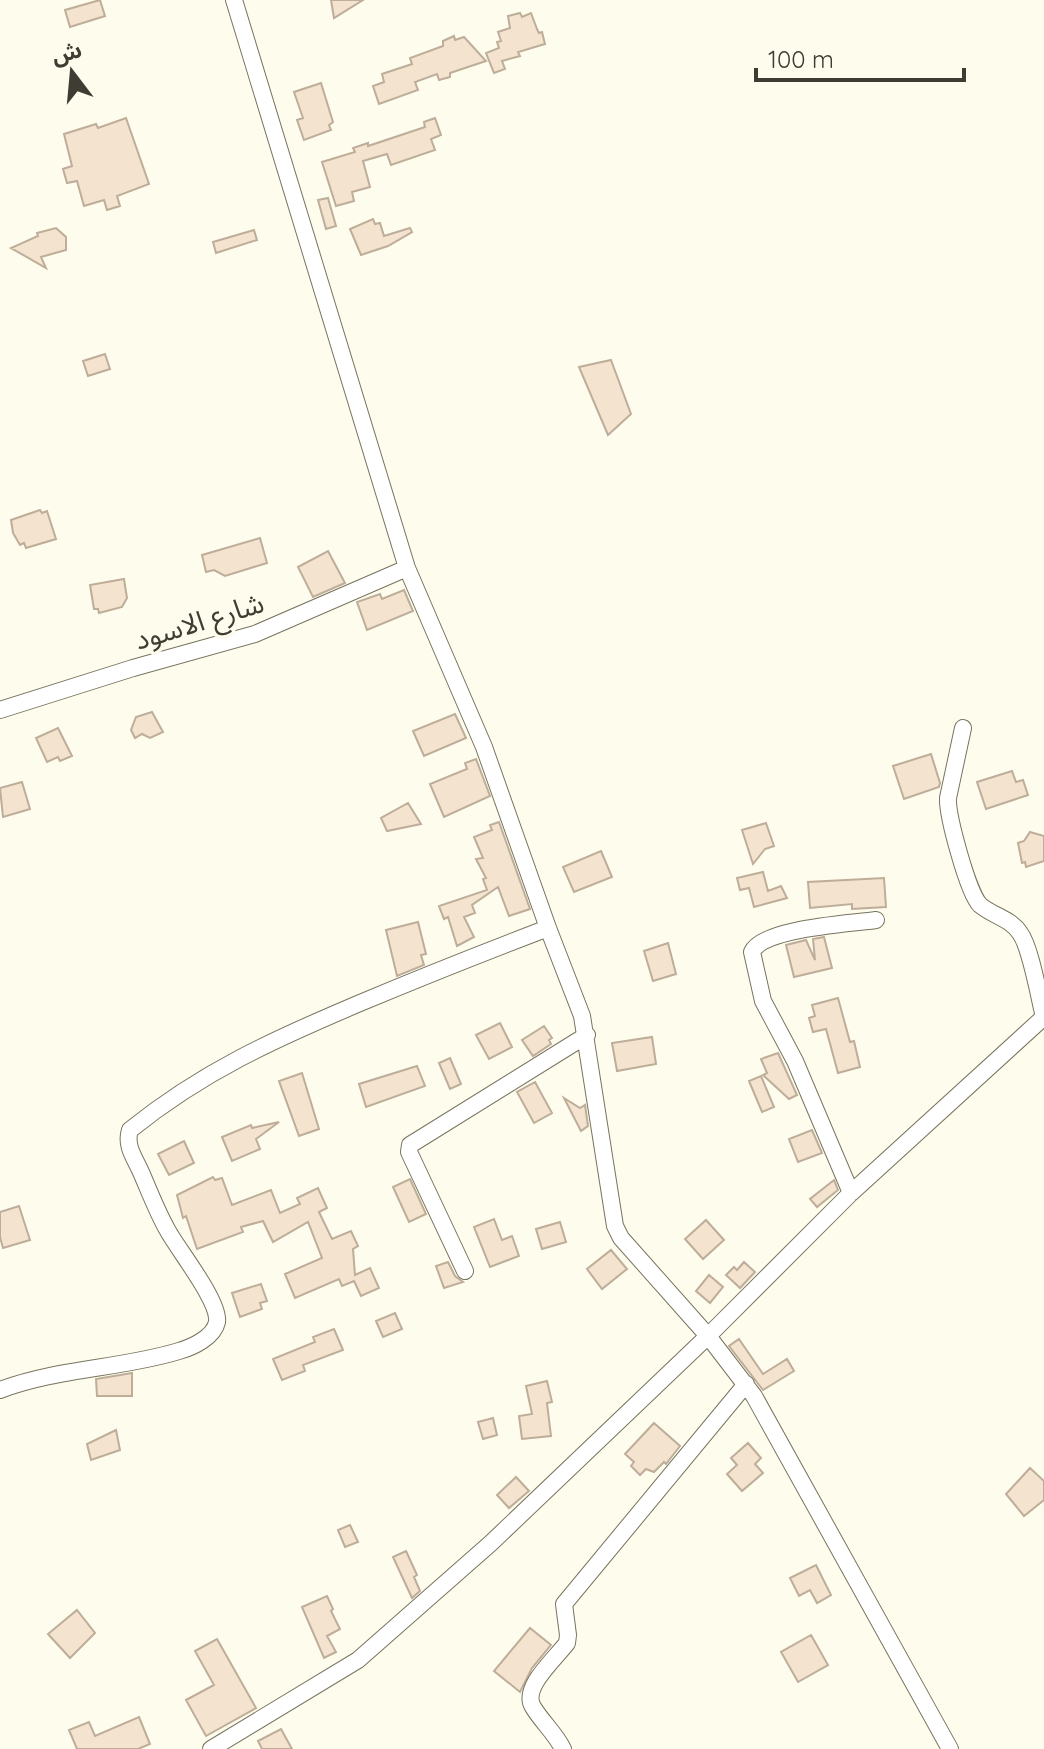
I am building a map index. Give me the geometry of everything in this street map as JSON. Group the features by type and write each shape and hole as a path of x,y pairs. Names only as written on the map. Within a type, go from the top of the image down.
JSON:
{"street":[{"path":"234,0 407,568 484,747 587,1035 615,1226 621,1238 746,1384 781,1441 950,1749"},
{"name":"شارع الاسود","path":"0,710 255,634 407,568"},
{"path":"211,1749 358,1660 491,1543 708,1336 851,1193 1044,1017 1021,934 1010,922 977,902 958,847 948,798 963,728"},
{"path":"851,1193 795,1061 763,1001 752,952 759,941 783,933 876,920"},
{"path":"0,1390 30,1378 139,1362 183,1350 212,1333 215,1327 217,1320 212,1300 167,1229 129,1147 130,1130 174,1097 262,1045 451,965 548,928"},
{"path":"465,1271 409,1152 410,1145 587,1035"},
{"path":"563,1749 529,1696 532,1687 567,1643 564,1604 746,1384"}],"building":[{"path":"100,0 105,16 70,27 65,10"},
{"path":"331,0 363,0 334,18"},
{"path":"520,13 522,17 531,13 545,44 518,52 520,56 502,61 505,69 494,73 486,53 499,48 497,42 501,41 498,32 510,28 508,16"},
{"path":"454,36 455,40 464,37 486,61 450,73 450,77 439,80 437,74 415,82 418,90 379,104 373,86 384,82 382,74 412,64 410,58 443,46 443,41"},
{"path":"321,83 333,122 329,125 331,130 304,140 297,120 303,118 294,92"},
{"path":"126,118 149,184 117,196 120,206 107,210 104,200 84,206 77,181 67,183 63,169 72,166 64,134 96,124 98,128"},
{"path":"435,118 441,135 431,139 435,150 391,165 387,154 363,161 370,187 352,192 354,201 336,206 322,162 355,152 353,148 425,127 424,122"},
{"path":"328,198 336,226 326,229 318,200"},
{"path":"373,219 375,224 380,223 384,236 410,228 412,232 388,246 361,255 350,229"},
{"path":"56,228 66,237 66,250 41,257 46,268 11,248 38,236 37,233"},
{"path":"254,230 257,240 216,253 213,242"},
{"path":"105,354 110,369 88,376 83,361"},
{"path":"611,360 631,414 608,435 579,367"},
{"path":"40,510 42,513 47,511 56,539 26,548 24,543 20,545 13,533 11,520"},
{"path":"260,538 267,563 225,576 214,570 206,572 202,555"},
{"path":"328,551 345,583 313,597 298,567"},
{"path":"124,579 127,598 122,607 99,613 98,609 94,609 90,585"},
{"path":"404,590 413,611 367,630 357,602 380,594 382,599"},
{"path":"152,712 163,732 150,738 142,734 135,738 131,730 136,717"},
{"path":"455,714 466,738 424,756 413,731"},
{"path":"58,728 72,756 47,762 36,738"},
{"path":"931,754 939,787 904,799 893,766"},
{"path":"476,759 490,796 444,817 430,784 467,769 465,763"},
{"path":"1012,771 1016,782 1023,780 1028,795 986,809 977,782"},
{"path":"22,782 30,809 3,817 0,788"},
{"path":"408,803 421,824 387,831 381,818"},
{"path":"499,822 530,909 509,916 498,887 472,905 475,913 464,917 474,937 457,946 448,917 444,919 439,906 487,890 483,879 486,878 476,859 483,858 474,837 492,830 490,825"},
{"path":"766,823 774,846 765,849 753,864 742,830"},
{"path":"1030,832 1044,836 1044,861 1026,867 1025,862 1022,863 1018,843 1024,841"},
{"path":"601,851 612,877 574,892 563,867"},
{"path":"763,872 768,891 781,886 787,898 754,907 749,888 740,890 737,878"},
{"path":"884,878 886,907 852,909 852,904 810,908 808,882"},
{"path":"418,922 426,954 421,955 424,965 397,976 386,930"},
{"path":"824,937 832,968 794,977 786,945 806,940 815,960 813,939"},
{"path":"668,943 676,974 653,981 644,951"},
{"path":"838,998 860,1067 838,1073 826,1029 813,1032 809,1018 815,1016 812,1005"},
{"path":"500,1023 512,1047 489,1059 476,1035"},
{"path":"544,1026 552,1038 549,1040 551,1044 533,1056 522,1040"},
{"path":"652,1037 656,1064 617,1071 612,1043"},
{"path":"778,1053 797,1095 789,1099 763,1075 767,1073 761,1059"},
{"path":"450,1058 461,1084 450,1089 439,1063"},
{"path":"417,1066 425,1086 366,1107 359,1084"},
{"path":"302,1073 319,1129 299,1136 279,1081"},
{"path":"761,1076 774,1107 762,1112 749,1081"},
{"path":"535,1082 552,1113 534,1123 517,1092"},
{"path":"564,1098 580,1108 585,1105 588,1126 581,1131"},
{"path":"279,1122 256,1139 260,1149 232,1161 222,1137 251,1125 252,1128"},
{"path":"812,1130 822,1153 798,1162 789,1139"},
{"path":"184,1141 194,1163 169,1175 158,1154"},
{"path":"213,1177 215,1180 222,1178 232,1205 271,1190 280,1213 300,1204 297,1198 318,1188 327,1208 319,1212 332,1239 351,1231 358,1246 353,1249 355,1275 370,1268 379,1288 361,1296 354,1281 342,1286 339,1279 295,1298 285,1274 322,1258 308,1222 273,1242 263,1221 241,1227 243,1232 197,1249 177,1195"},
{"path":"410,1179 426,1214 409,1222 393,1187"},
{"path":"834,1180 838,1190 817,1207 810,1199"},
{"path":"19,1206 30,1240 3,1248 0,1212"},
{"path":"494,1219 502,1240 512,1236 519,1256 490,1267 474,1227"},
{"path":"706,1220 724,1240 703,1259 685,1239"},
{"path":"560,1222 566,1242 542,1249 536,1229"},
{"path":"611,1250 627,1269 602,1289 587,1269"},
{"path":"448,1262 455,1276 463,1282 444,1288 436,1266"},
{"path":"744,1262 755,1272 740,1288 726,1275"},
{"path":"709,1275 723,1287 710,1303 696,1291"},
{"path":"261,1284 267,1301 260,1303 262,1309 240,1317 232,1293"},
{"path":"395,1313 402,1329 383,1337 376,1321"},
{"path":"334,1329 343,1350 303,1365 305,1371 282,1380 273,1359 315,1342 313,1337"},
{"path":"739,1339 763,1374 787,1359 794,1371 763,1390 729,1346"},
{"path":"132,1373 132,1396 97,1396 96,1379"},
{"path":"547,1381 552,1402 547,1403 551,1436 522,1439 519,1416 532,1414 526,1386"},
{"path":"493,1418 497,1435 483,1439 478,1422"},
{"path":"654,1423 680,1446 666,1464 664,1462 654,1472 646,1469 640,1475 631,1466 634,1462 625,1454"},
{"path":"116,1430 120,1450 91,1460 87,1444"},
{"path":"748,1443 761,1458 755,1464 763,1473 742,1491 727,1474 737,1465 731,1458"},
{"path":"1030,1468 1044,1481 1044,1500 1024,1516 1006,1494"},
{"path":"516,1477 529,1491 509,1508 497,1495"},
{"path":"350,1525 358,1542 345,1547 338,1530"},
{"path":"406,1551 417,1575 414,1577 420,1591 412,1598 393,1557"},
{"path":"816,1565 831,1595 817,1603 810,1590 799,1596 790,1578"},
{"path":"327,1596 340,1629 327,1636 336,1652 324,1658 302,1607"},
{"path":"77,1610 95,1633 70,1658 48,1634"},
{"path":"530,1628 551,1645 532,1668 520,1692 494,1671"},
{"path":"811,1635 828,1665 798,1682 781,1652"},
{"path":"217,1639 256,1708 206,1736 186,1700 214,1685 195,1651"},
{"path":"139,1717 150,1744 138,1749 77,1749 69,1730 89,1722 95,1736"},
{"path":"281,1729 292,1749 262,1749 258,1741"}]}
